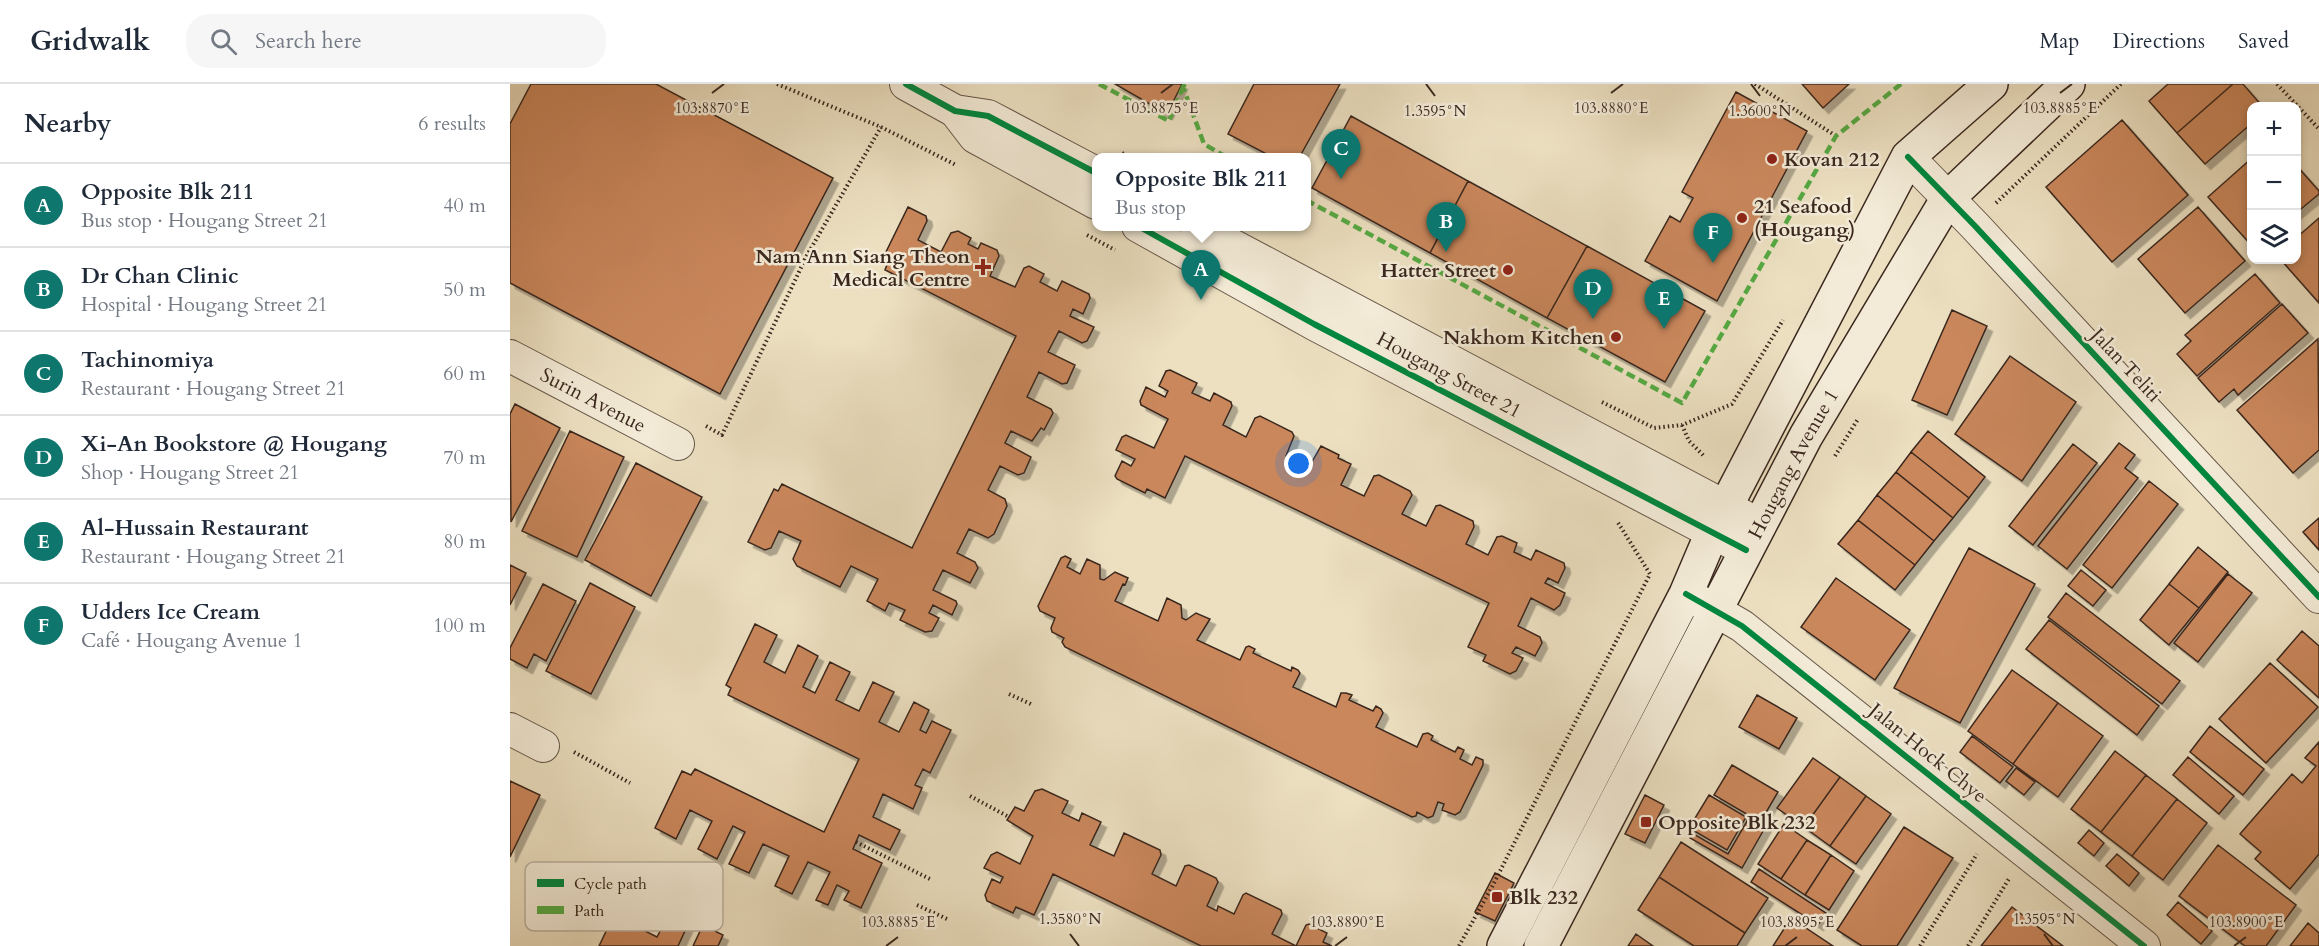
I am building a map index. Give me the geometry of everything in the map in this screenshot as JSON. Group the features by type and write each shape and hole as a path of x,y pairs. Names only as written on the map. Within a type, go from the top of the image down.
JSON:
{"main road":[{"name":"Hougang Avenue 1","path":"1504,946 1686,594 1720,520 1908,157 1991,84"},
{"name":"Hougang Avenue 1","path":"1541,946 1806,436 1948,198 2068,84"}],"street":[{"path":"906,84 955,111 988,116 1092,171"},
{"path":"955,111 975,137 1092,201"},
{"name":"Jalan Teliti","path":"1908,157 1976,226 2319,597"},
{"name":"Hougang Street 21","path":"1147,231 1314,324 1720,520"},
{"name":"Hougang Street 21","path":"1205,231 1753,538"},
{"name":"Surin Avenue","path":"510,356 678,444"},
{"name":"Jalan Hock Chye","path":"1686,594 1742,626 2144,946"},
{"path":"510,729 543,746"}],"path":[{"path":"1755,84 1836,136"},
{"path":"1976,226 1989,210 2121,84"},
{"path":"2277,84 2319,129"},
{"path":"714,431 722,435 806,257 881,127"},
{"path":"1591,397 1654,428 1682,425 1732,404"},
{"path":"1831,463 1862,412"},
{"path":"1682,425 1689,441 1705,458"},
{"path":"1459,946 1493,885 1650,574 1628,537"},
{"path":"1009,694 1033,705"},
{"path":"594,763 630,783"},
{"path":"970,796 1009,817"},
{"path":"856,842 930,879"},
{"path":"1920,946 1978,853"},
{"path":"1968,946 2016,867"},
{"path":"917,905 947,919"}],"building":[{"path":"531,84 656,84 833,178 720,394 510,283 510,124"},
{"path":"1115,84 1182,84 1167,114"},
{"path":"1254,84 1340,84 1302,153 1264,153 1228,134"},
{"path":"1802,84 1849,84 1823,108"},
{"path":"2168,84 2233,84 2177,133 2149,101"},
{"path":"2233,84 2243,84 2259,102 2247,102 2247,127 2205,164 2177,133"},
{"path":"1736,92 1807,131 1717,301 1645,261 1670,216 1680,222 1693,198 1682,192"},
{"path":"1351,116 1468,181 1430,253 1312,188"},
{"path":"2122,120 2188,195 2112,262 2046,187"},
{"path":"2247,162 2247,240 2208,197"},
{"path":"2301,171 2319,191 2319,194 2301,209"},
{"path":"1468,181 1587,246 1547,318 1430,253"},
{"path":"908,207 926,216 927,221 918,240 941,252 951,233 958,231 971,238 968,244 978,249 981,243 997,250 999,256 990,276 1015,287 1024,268 1029,266 1044,274 1040,282 1057,291 1062,281 1089,294 1090,298 1083,314 1073,309 1070,316 1094,327 1087,341 1082,343 1059,331 1048,352 1075,365 1067,383 1062,384 1039,372 1027,397 1051,409 1053,413 1044,430 1041,428 1032,441 1011,431 1005,443 1031,457 1024,473 1018,475 1000,466 988,490 1005,499 1007,506 994,534 988,538 969,529 957,553 975,562 978,568 970,583 943,570 933,590 956,601 957,604 952,615 933,605 929,613 939,618 932,631 925,632 900,620 905,610 889,603 885,611 867,601 878,579 851,566 840,587 797,566 793,559 801,541 779,531 771,548 765,550 748,542 774,489 778,491 782,484 912,548 1016,336 885,270 888,262 882,260"},
{"path":"2198,207 2245,261 2185,313 2138,259"},
{"path":"2319,218 2319,303 2285,264 2301,264 2301,234"},
{"path":"1587,246 1705,311 1665,382 1547,318"},
{"path":"2255,274 2280,303 2197,376 2177,354 2191,341 2185,335"},
{"path":"2282,304 2308,333 2238,395 2234,389 2219,402 2198,378"},
{"path":"1952,310 1987,326 1947,415 1912,400"},
{"path":"2318,339 2319,450 2293,473 2237,410"},
{"path":"2010,356 2076,402 2022,481 1955,434"},
{"path":"1170,370 1197,383 1192,393 1210,401 1214,393 1231,402 1232,406 1223,425 1246,437 1255,418 1260,416 1292,432 1294,436 1286,456 1309,467 1321,446 1339,455 1338,458 1351,464 1341,485 1364,496 1374,476 1379,475 1410,491 1412,495 1402,514 1426,526 1436,506 1440,505 1473,521 1474,527 1466,544 1488,555 1497,537 1502,536 1517,543 1514,552 1531,560 1536,550 1564,563 1565,568 1558,583 1548,578 1545,583 1565,593 1560,605 1554,610 1531,598 1518,626 1540,637 1542,643 1535,656 1516,647 1512,653 1523,658 1516,671 1510,674 1483,661 1486,655 1468,647 1489,603 1185,456 1165,498 1147,489 1145,493 1117,479 1115,476 1122,461 1131,466 1135,459 1116,450 1122,437 1126,435 1154,448 1168,419 1141,405 1140,401 1146,387 1165,397 1168,391 1159,386 1166,371"},
{"path":"515,404 560,428 511,522 510,414"},
{"path":"570,431 624,457 577,557 522,531"},
{"path":"1928,431 1985,477 1969,498 1911,452"},
{"path":"2119,443 2135,455 2125,468 2138,478 2067,569 2038,546"},
{"path":"2073,444 2097,463 2033,545 2009,526"},
{"path":"1911,452 1969,498 1953,518 1896,472"},
{"path":"636,463 702,497 651,596 585,560"},
{"path":"1896,472 1953,518 1934,541 1877,495"},
{"path":"2149,481 2178,504 2112,588 2083,565"},
{"path":"1877,495 1934,541 1915,565 1858,520"},
{"path":"2319,518 2319,550 2303,532"},
{"path":"1858,520 1915,565 1895,590 1838,544"},
{"path":"2198,547 2228,572 2199,608 2169,584"},
{"path":"1969,548 2035,584 1960,723 1894,688"},
{"path":"1065,556 1071,559 1067,567 1080,574 1087,559 1100,565 1100,579 1104,580 1115,572 1128,578 1115,601 1158,621 1167,598 1181,605 1182,618 1186,620 1196,613 1210,619 1197,640 1240,660 1246,647 1249,646 1255,649 1253,653 1291,671 1292,667 1298,670 1300,673 1293,687 1336,707 1341,693 1352,695 1349,700 1373,711 1376,706 1381,709 1383,713 1376,727 1417,747 1423,734 1428,733 1433,736 1431,740 1455,752 1458,747 1464,750 1460,759 1472,765 1476,757 1483,760 1483,765 1460,812 1455,815 1442,810 1444,804 1438,802 1433,816 1428,818 1417,812 1416,816 1412,817 1065,647 1062,642 1064,638 1052,632 1051,628 1055,618 1040,611 1038,606 1061,558"},
{"path":"510,565 526,573 510,605"},
{"path":"2081,570 2106,590 2093,606 2068,586"},
{"path":"2228,574 2252,593 2198,662 2174,643"},
{"path":"1836,578 1910,630 1875,680 1801,627"},
{"path":"590,583 635,607 591,694 546,671"},
{"path":"543,584 576,601 546,661 534,654 527,668 510,659 510,648"},
{"path":"2169,584 2199,608 2169,645 2140,620"},
{"path":"2066,593 2180,681 2162,704 2048,617"},
{"path":"2049,620 2159,706 2137,735 2026,649"},
{"path":"755,624 777,635 764,662 785,673 798,645 818,656 803,687 815,693 830,662 850,672 836,700 859,711 873,682 894,692 879,722 899,732 914,702 929,710 920,730 926,733 932,721 951,730 930,773 923,769 915,785 922,788 913,809 883,794 873,817 900,830 890,850 859,835 853,849 882,863 861,908 844,900 849,891 837,885 828,905 816,900 830,872 808,862 792,894 775,886 789,856 763,844 749,873 729,864 745,832 733,826 717,859 698,849 712,821 690,810 676,839 655,828 682,771 691,775 695,769 824,832 859,759 728,695 731,688 726,685"},
{"path":"2302,631 2319,646 2319,698 2277,660"},
{"path":"2270,663 2318,707 2266,763 2219,719"},
{"path":"2012,670 2058,703 2013,764 1968,731"},
{"path":"1757,695 1797,718 1779,749 1739,727"},
{"path":"2058,703 2103,736 2058,797 2013,764"},
{"path":"2210,726 2264,769 2243,795 2190,752"},
{"path":"1972,736 2013,767 2000,783 1960,752"},
{"path":"2319,742 2319,854 2290,889 2255,859 2261,852 2240,834 2292,774 2302,783 2316,766 2305,758"},
{"path":"2115,751 2146,775 2101,832 2071,809"},
{"path":"2188,757 2234,796 2219,814 2173,775"},
{"path":"1813,758 1840,777 1804,827 1777,808"},
{"path":"1732,765 1778,792 1761,821 1767,824 1742,868 1690,838 1692,833 1728,854 1750,816 1714,795"},
{"path":"2016,768 2035,782 2024,795 2006,781"},
{"path":"2146,775 2177,799 2132,856 2101,832"},
{"path":"1840,777 1866,796 1830,846 1804,827"},
{"path":"510,781 540,795 510,857"},
{"path":"1042,789 1068,801 1062,813 1079,821 1082,813 1101,822 1090,845 1114,856 1124,833 1160,850 1161,855 1152,874 1176,886 1185,866 1189,865 1216,878 1218,882 1207,906 1217,911 1218,906 1234,914 1246,893 1281,910 1282,914 1272,934 1296,946 1201,946 1053,874 1034,915 1016,907 1013,913 987,901 985,895 992,879 1000,883 1003,877 984,868 991,855 997,852 1020,864 1033,836 1007,820 1015,807 1024,811 1035,791"},
{"path":"1645,795 1664,805 1645,843 1625,834"},
{"path":"1709,795 1746,817 1727,850 1689,828"},
{"path":"1866,796 1891,814 1856,864 1830,846"},
{"path":"2177,799 2207,823 2163,880 2132,856"},
{"path":"1784,824 1807,840 1781,879 1758,864"},
{"path":"1904,827 1953,858 1897,946 1862,946 1837,930"},
{"path":"2089,830 2104,843 2094,856 2078,843"},
{"path":"1807,840 1831,855 1805,895 1781,879"},
{"path":"1681,842 1768,898 1745,933 1659,877"},
{"path":"2218,845 2296,905 2266,946 2245,946 2179,896"},
{"path":"2117,854 2139,873 2129,886 2106,866"},
{"path":"1831,855 1854,871 1829,910 1805,895"},
{"path":"1759,869 1826,913 1818,925 1751,882"},
{"path":"1495,873 1514,883 1495,921 1475,912"},
{"path":"1659,877 1745,933 1737,946 1694,946 1638,910"},
{"path":"2178,902 2212,931 2201,944 2167,915"},
{"path":"2012,907 2063,946 1981,946"},
{"path":"1791,918 1833,946 1773,946"},
{"path":"2308,923 2319,933 2319,946 2290,946"},
{"path":"1309,924 1327,933 1323,942 1332,946 1296,946 1306,925"},
{"path":"606,931 645,931 657,937 660,931 685,931 678,946 599,946"},
{"path":"700,931 715,931 723,935 718,946 693,946"},
{"path":"1636,934 1653,946 1628,946"}],"marked path":[{"path":"1099,84 1169,121 1183,87"},
{"path":"1185,84 1183,87 1204,144 1219,153"},
{"path":"1311,203 1682,403 1836,136 1901,84"}],"cycle path":[{"path":"906,84 955,111 988,116 1092,171"},
{"path":"1908,157 1975,226 2319,597"},
{"path":"1147,231 1314,324 1746,550"},
{"path":"1686,594 1742,626 2144,946"}],"place":[{"name":"Kovan 212","path":"1772,159"},
{"name":"Tachinomiya","path":"1341,179"},
{"name":"21 Seafood (Hougang)","path":"1742,218"},
{"name":"Dr Chan Clinic","path":"1446,252"},
{"name":"Udders Ice Cream","path":"1713,263"},
{"name":"Nam Ann Siang Theon Medical Centre","path":"983,267"},
{"name":"Hatter Street","path":"1508,270"},
{"name":"Opposite Blk 211","path":"1201,300"},
{"name":"Xi-An Bookstore @ Hougang","path":"1593,319"},
{"name":"Al-Hussain Restaurant","path":"1664,329"},
{"name":"Nakhom Kitchen","path":"1616,337"},
{"name":"Opposite Blk 232","path":"1646,822"},
{"name":"Blk 232","path":"1497,897"}]}
